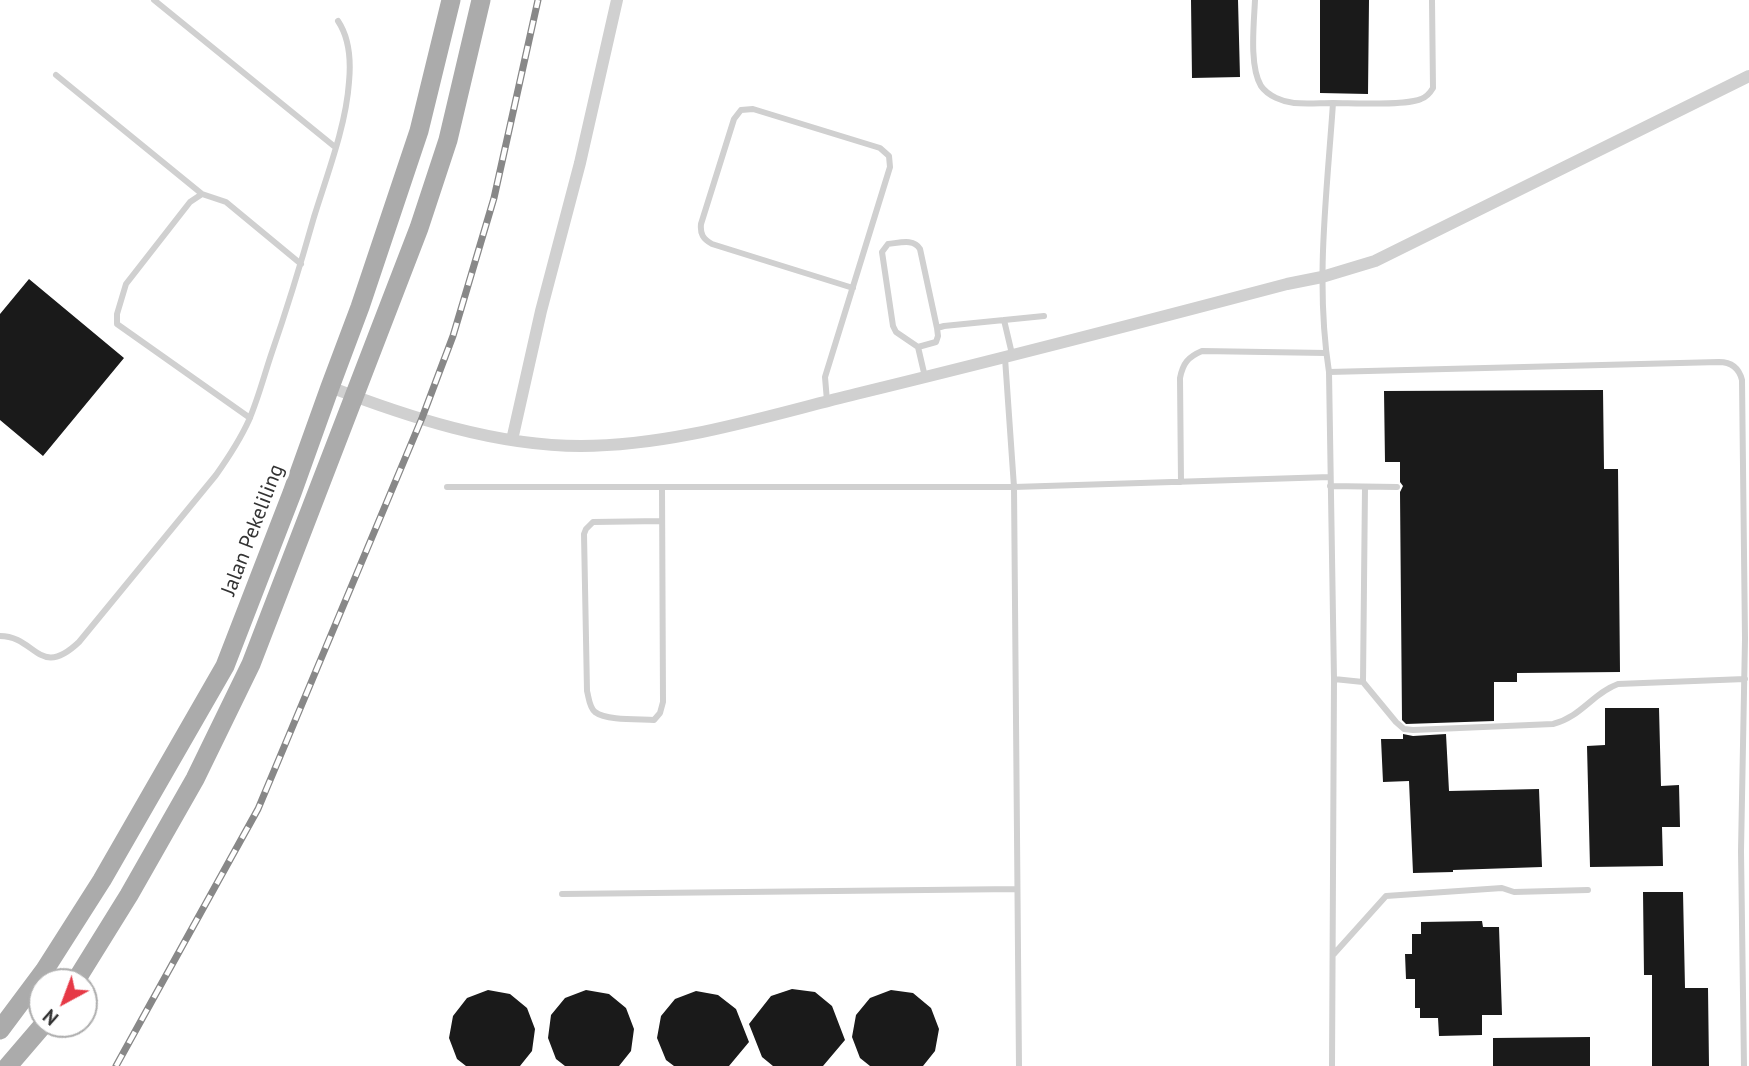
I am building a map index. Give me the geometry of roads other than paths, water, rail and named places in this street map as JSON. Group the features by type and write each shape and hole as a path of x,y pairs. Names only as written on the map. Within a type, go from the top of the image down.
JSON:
{"main road":[{"name":"Jalan Pekeliling","path":"0,1030 44,971 94,891 225,666 360,307 419,131 451,0"},
{"path":"84,968 176,814 250,664 419,228 444,153 481,0"},
{"path":"8,1066 32,1038"}],"street":[{"path":"512,440 617,0"},
{"path":"330,387 449,427 512,440 578,446 608,445 714,429 1009,357 1375,261 1749,76"}],"lane":[{"path":"154,0 335,147"},
{"path":"1255,0 1254,62 1260,84 1267,92 1293,103 1405,102 1419,100 1429,94 1433,88 1432,0"},
{"path":"0,636 17,639 45,657 68,653 216,475 232,452 250,418 288,306 335,147 349,85 350,64 348,41 338,21"},
{"path":"56,75 202,194 226,202 300,264"},
{"path":"1332,1066 1334,679 1329,372 1322,277 1333,103"},
{"path":"827,401 825,377 853,288 890,167 889,156 880,148 753,108 741,110 734,119 702,224 703,236 712,244 853,288"},
{"path":"202,194 190,202 125,284 117,324 250,418"},
{"path":"918,346 936,342 939,336 920,249 918,244 913,242 888,244 883,252 893,326 897,332 918,346 925,377"},
{"path":"937,328 1044,316"},
{"path":"1004,320 1009,357 1014,487 1019,1066"},
{"path":"1181,482 1180,378 1183,364 1191,356 1202,351 1326,353"},
{"path":"1329,372 1727,362 1740,373 1745,680 1744,1066"},
{"path":"447,487 1014,487 1330,477"},
{"path":"1330,486 1397,487"},
{"path":"662,487 663,702 660,713 654,720 606,717 595,712 587,691 584,534 593,522 662,522"},
{"path":"1365,487 1363,682 1404,729 1553,724 1574,716 1603,691 1618,684 1745,680"},
{"path":"1334,679 1363,682"},
{"path":"1333,955 1386,896 1502,888 1514,892 1588,890"},
{"path":"562,894 1017,889"}],"railway":[{"path":"116,1066 258,809 422,418 453,336 494,198 538,0"}]}
